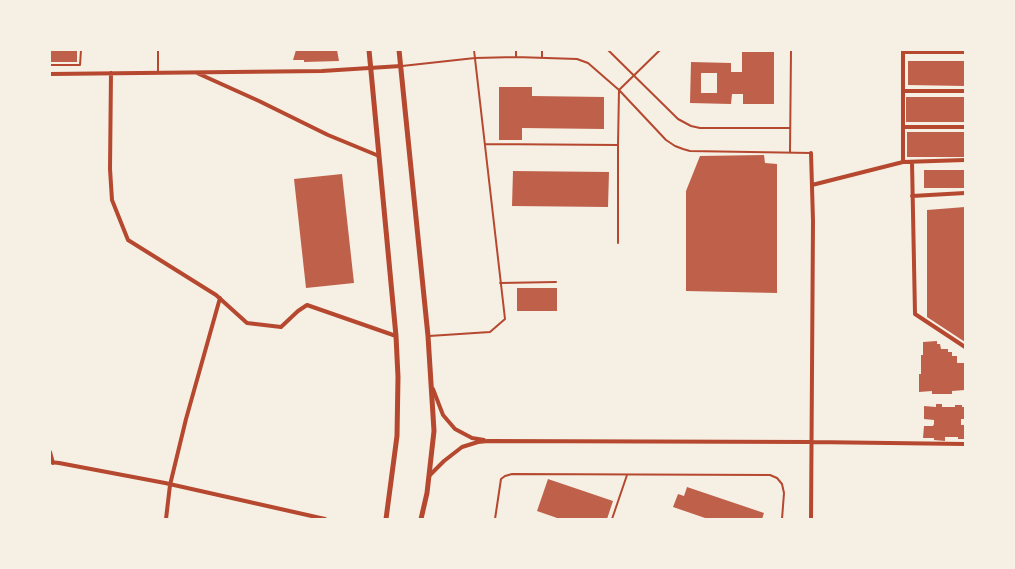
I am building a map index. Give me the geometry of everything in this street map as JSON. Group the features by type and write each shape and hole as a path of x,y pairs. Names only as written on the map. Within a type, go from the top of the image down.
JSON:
{"street":[{"path":"369,50 396,336 398,377 397,436 386,519"},
{"path":"399,50 428,336 434,431 429,476 421,519"},
{"path":"903,162 903,51 965,52"},
{"path":"50,74 371,69 401,66"},
{"path":"195,72 328,135 379,156"},
{"path":"111,73 110,169 112,200 128,240 220,298 247,323 281,328 298,311 307,305 396,336"},
{"path":"903,91 965,91"},
{"path":"904,127 965,127"},
{"path":"811,153 811,519"},
{"path":"812,185 903,162 965,160"},
{"path":"912,162 915,314 965,347"},
{"path":"912,196 965,193"},
{"path":"166,519 170,485 186,419 220,298"},
{"path":"431,386 443,415 455,429 472,438 488,441"},
{"path":"429,476 444,461 462,447 478,442 488,441 965,444"},
{"path":"50,452 52,462 170,485 325,519"}],"lane":[{"path":"50,65 80,65 81,50"},
{"path":"158,50 158,72"},
{"path":"428,336 490,332 505,319 474,50"},
{"path":"516,50 516,57"},
{"path":"542,50 542,58"},
{"path":"608,50 678,119 691,126 700,128 790,128"},
{"path":"618,243 619,90 660,50"},
{"path":"790,152 791,50"},
{"path":"401,66 475,58 516,57 584,60 619,90 666,140 675,146 690,151 811,153"},
{"path":"485,144 618,145"},
{"path":"500,283 556,282"},
{"path":"495,519 501,479 512,474 770,475 777,478 782,484 784,493 782,519"},
{"path":"612,519 627,474"}],"building":[{"path":"50,50 77,50 77,62 50,62"},
{"path":"296,50 337,50 339,61 304,62 304,60 293,60"},
{"path":"742,52 774,52 774,104 743,104 743,94 732,94 731,104 690,103 691,62 731,63 731,72 742,72","holes":["701,73 717,73 717,93 701,93"]},
{"path":"908,61 965,61 965,86 908,85"},
{"path":"499,87 532,87 532,96 604,97 604,129 522,128 522,140 499,140"},
{"path":"906,97 965,97 965,122 906,122"},
{"path":"907,132 965,132 965,157 907,157"},
{"path":"764,155 765,163 777,164 777,293 686,291 686,191 700,156"},
{"path":"924,170 965,170 965,188 924,188"},
{"path":"513,171 609,172 608,207 512,206"},
{"path":"342,174 354,283 306,288 294,179"},
{"path":"965,207 965,342 927,317 927,210"},
{"path":"517,288 557,288 557,311 517,311"},
{"path":"937,341 937,344 940,344 941,349 948,349 948,352 952,352 952,356 957,356 957,363 965,363 965,390 952,391 952,394 932,394 932,391 919,392 919,374 921,374 923,342"},
{"path":"936,404 942,404 942,407 955,407 955,405 962,405 962,407 965,407 965,419 961,419 961,425 965,425 965,439 958,439 958,437 945,437 945,441 934,440 934,438 923,438 924,426 933,426 934,424 934,420 924,419 924,406 936,407"},
{"path":"548,479 613,501 607,519 560,519 537,511"},
{"path":"687,487 764,513 762,519 708,519 673,507 678,494 684,496"}]}
